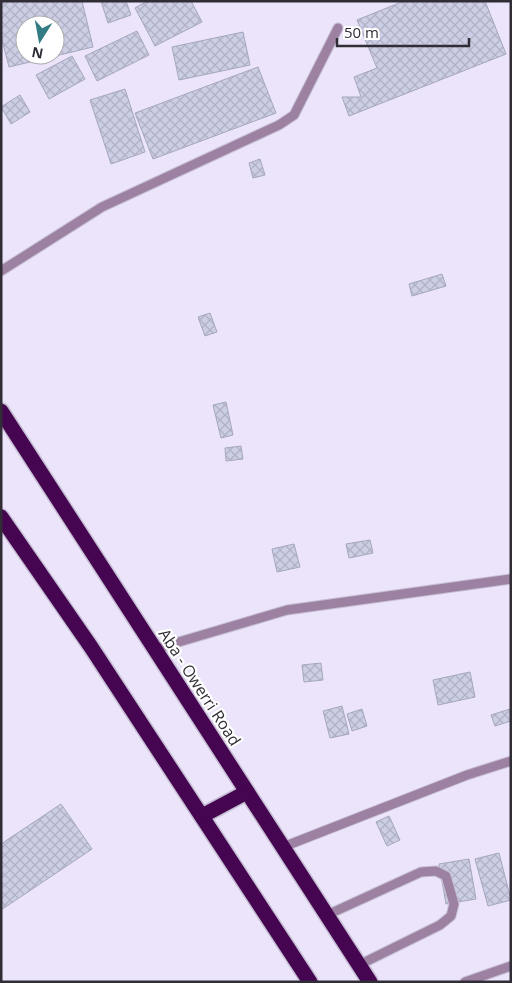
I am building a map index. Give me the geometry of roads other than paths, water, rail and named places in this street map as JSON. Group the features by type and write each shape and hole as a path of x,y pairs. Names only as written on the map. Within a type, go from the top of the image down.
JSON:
{"highway":[{"name":"Aba - Owerri Road","path":"1,411 370,982"},
{"path":"1,517 91,647 310,982"},
{"path":"202,816 247,792"}],"lane":[{"path":"1,271 102,207 279,125 294,115 338,28"},
{"path":"155,649 287,610 511,579"},
{"path":"283,847 467,775 511,761"},
{"path":"327,915 421,872 436,871 446,876 454,904 451,916 440,925 360,965"},
{"path":"465,982 511,966"}]}
